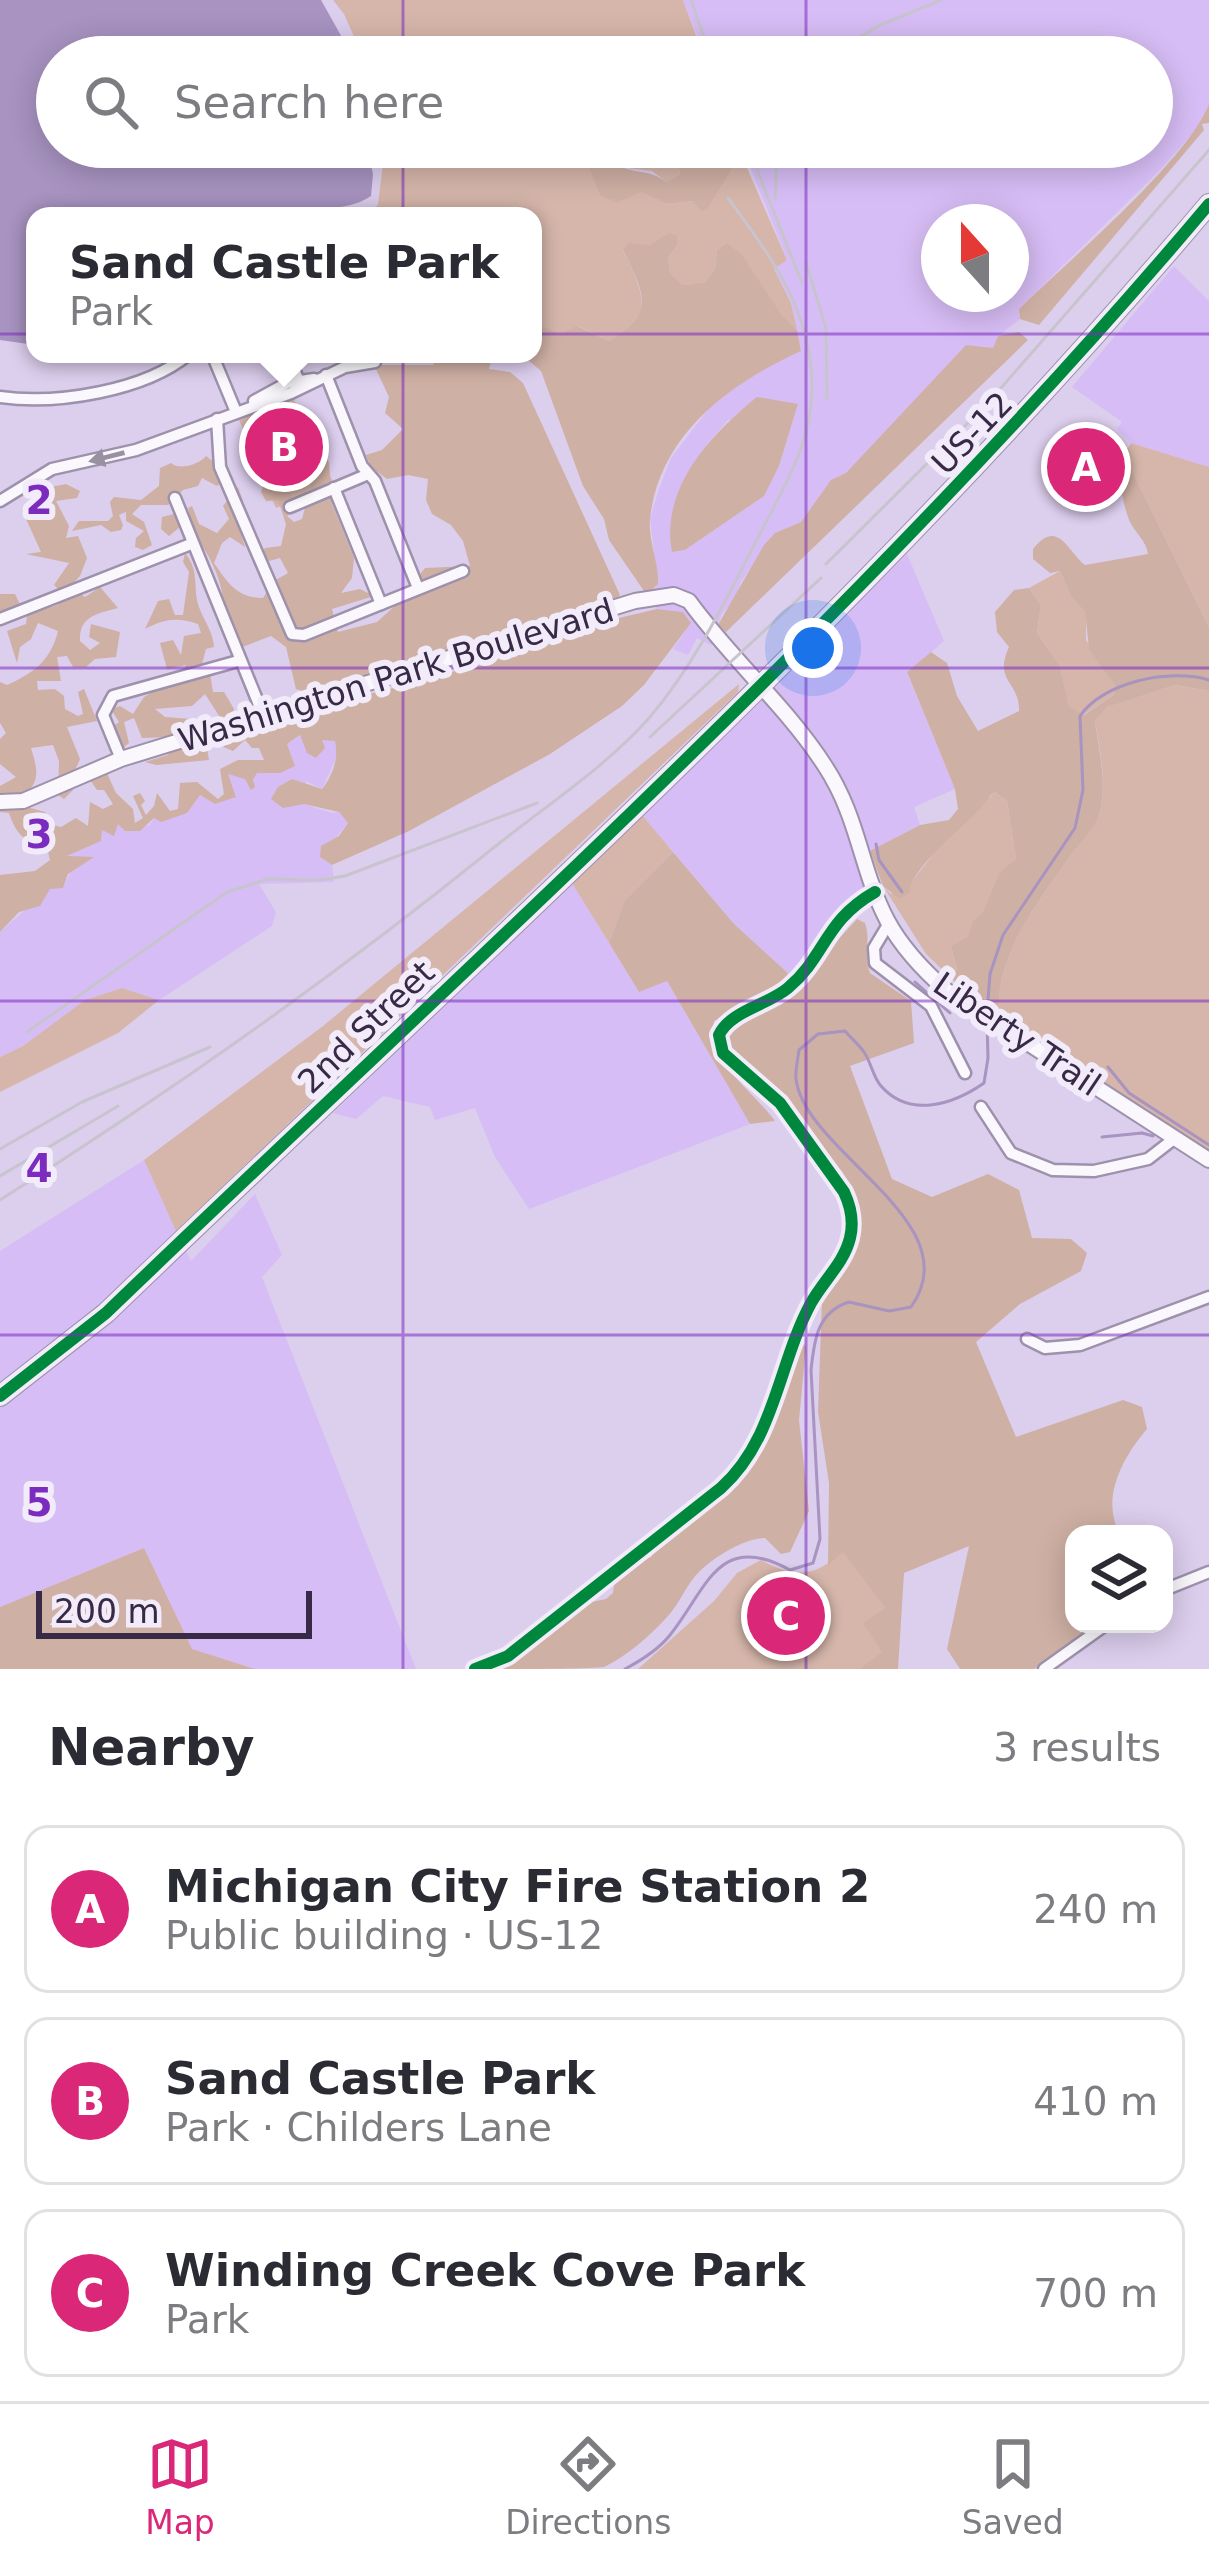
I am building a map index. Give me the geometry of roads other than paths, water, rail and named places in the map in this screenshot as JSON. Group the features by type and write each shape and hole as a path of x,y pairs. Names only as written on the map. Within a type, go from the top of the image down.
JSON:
{"main road":[{"name":"US-12","path":"760,686 1018,425 1209,204"},
{"name":"2nd Street","path":"0,1396 106,1312 760,686"}],"street":[{"path":"0,397 60,400 102,393 179,363"},
{"path":"216,363 236,412"},
{"path":"292,363 300,384"},
{"path":"0,501 52,470 121,454 236,412 270,391 358,363"},
{"path":"322,377 366,475 375,481 418,588"},
{"path":"217,419 220,466 285,626 295,636 463,571"},
{"path":"290,507 366,475"},
{"path":"334,488 381,604"},
{"path":"175,498 263,717"},
{"path":"0,619 191,544"},
{"name":"Washington Park Boulevard","path":"0,802 23,801 121,758 658,595 689,601 760,686"},
{"path":"121,758 104,715 113,696 238,661"},
{"name":"Liberty Trail","path":"760,686 823,763 851,810 889,923 922,969 947,991 1209,1160"},
{"path":"889,923 874,948 875,963 931,1006 965,1073"},
{"path":"981,1107 1011,1154 1054,1170 1094,1171 1148,1160 1175,1138"},
{"path":"1027,1339 1045,1348 1080,1345 1209,1297"},
{"path":"1173,1586 1209,1572"},
{"path":"1044,1669 1061,1664 1097,1633"}],"waterway":[{"path":"987,1012 990,974 1003,935 1075,828 1083,790 1080,716 1104,694 1138,681 1176,676 1209,680"},
{"path":"876,844 879,860 902,892"},
{"path":"915,982 950,1013"},
{"path":"625,1669 666,1640 705,1584 730,1561 766,1559 790,1570 813,1563 820,1539 811,1370 819,1329 830,1313 849,1302 889,1311 911,1307 924,1276 920,1246 904,1217 806,1107 796,1079 799,1050 818,1034 845,1031 864,1052 878,1082 893,1096 932,1105 984,1083 987,1022"},
{"path":"1108,1067 1129,1093 1209,1145"},
{"path":"1102,1137 1153,1136"}],"railway":[{"path":"691,0 704,36"},
{"path":"862,36 941,0"},
{"path":"826,564 987,404 1209,150"},
{"path":"756,168 802,283"},
{"path":"775,199 776,168"},
{"path":"0,1200 191,1074 376,940 596,768 667,696 711,626 780,495 803,443 811,405 810,358 796,308 773,263 728,198"},
{"path":"806,263 826,328 827,398"},
{"path":"650,737 821,578"},
{"path":"27,1032 227,892 268,879 345,876 537,803"},
{"path":"0,1149 82,1102 210,1047"},
{"path":"0,1176 118,1106"}],"place":[{"name":"Sand Castle Park","path":"284,447"},
{"name":"Michigan City Fire Station 2","path":"1086,467"},
{"name":"Winding Creek Cove Park","path":"786,1616"}]}
